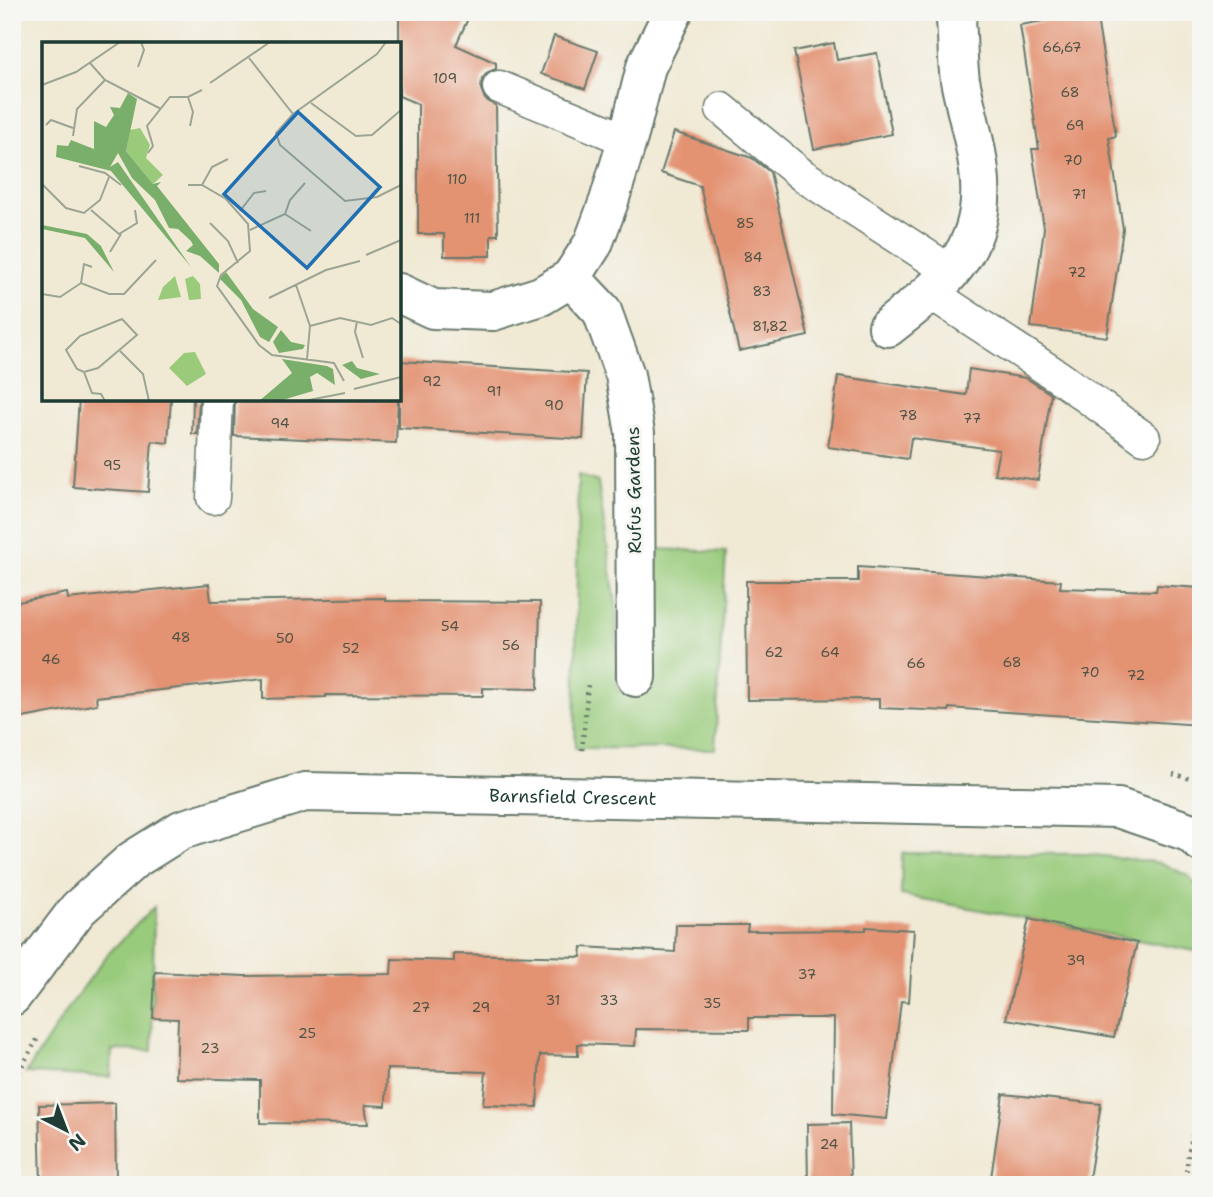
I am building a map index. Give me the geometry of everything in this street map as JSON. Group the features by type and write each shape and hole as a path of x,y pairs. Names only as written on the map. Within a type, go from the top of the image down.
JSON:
{"street":[{"path":"401,294 433,309 493,311 541,296 571,278 593,244 627,140 646,67 673,12"},
{"path":"888,327 941,282 957,264 977,226 982,180 973,128 960,78 958,12"},
{"name":"Rufus Gardens","path":"571,278 602,311 625,375 635,433 636,677"},
{"name":"Barnsfield Crescent","path":"12,996 78,909 133,860 181,830 305,792 591,800 1118,807 1189,832 1201,842"}],"lane":[{"path":"499,87 627,140"},
{"path":"722,109 1059,377 1144,438"},
{"path":"213,498 217,401"}],"path":[{"path":"12,1084 46,1027"},
{"path":"1185,1185 1188,1155 1201,1099"}],"green space":[{"path":"578,475 598,482 616,605 618,691 651,691 658,549 726,552 715,749 575,748"},
{"path":"902,853 1087,854 1162,863 1188,876 1201,891 1201,952 901,895"},
{"path":"154,907 152,1051 112,1050 111,1077 26,1073 108,954"}],"building":[{"path":"399,12 471,12 456,45 496,63 496,69 488,72 482,79 481,89 485,99 496,106 498,235 491,235 491,256 444,256 444,234 418,234 418,104 401,97"},
{"path":"1096,12 1116,136 1109,138 1123,229 1107,337 1031,327 1044,228 1032,149 1039,149 1020,25"},
{"path":"554,36 598,51 585,89 541,74"},
{"path":"834,43 837,60 877,53 892,134 814,149 794,51"},
{"path":"674,132 752,158 770,172 808,336 739,351 700,186 661,173"},
{"path":"401,361 587,373 583,439 399,428"},
{"path":"969,369 1026,378 1051,394 1038,480 994,474 999,450 911,438 908,459 828,447 838,376 966,395"},
{"path":"79,401 171,401 168,443 152,441 148,492 73,487"},
{"path":"193,401 199,401 197,434 192,434"},
{"path":"235,401 398,401 396,443 234,436"},
{"path":"858,567 1061,581 1060,588 1156,591 1157,585 1200,588 1197,643 1201,643 1201,725 949,708 949,711 879,708 879,699 747,700 746,581 858,581"},
{"path":"209,584 211,601 385,598 385,601 540,602 538,689 483,688 483,696 326,695 263,699 263,679 96,697 97,704 12,720 12,603 67,593 68,599"},
{"path":"1029,919 1137,943 1114,1037 1006,1019"},
{"path":"676,925 748,925 747,931 866,930 866,927 914,930 909,1002 901,1001 887,1119 833,1114 834,1018 749,1018 749,1030 636,1029 635,1046 578,1044 578,1056 540,1055 537,1107 483,1105 486,1072 387,1069 386,1106 365,1105 368,1124 260,1123 260,1080 176,1078 178,1019 153,1018 155,972 245,976 391,974 392,959 454,961 454,954 581,957 582,947 675,952"},
{"path":"1003,1094 1101,1104 1088,1185 990,1185"},
{"path":"115,1103 116,1185 41,1185 39,1105"},
{"path":"849,1123 851,1182 808,1183 807,1124"}]}
